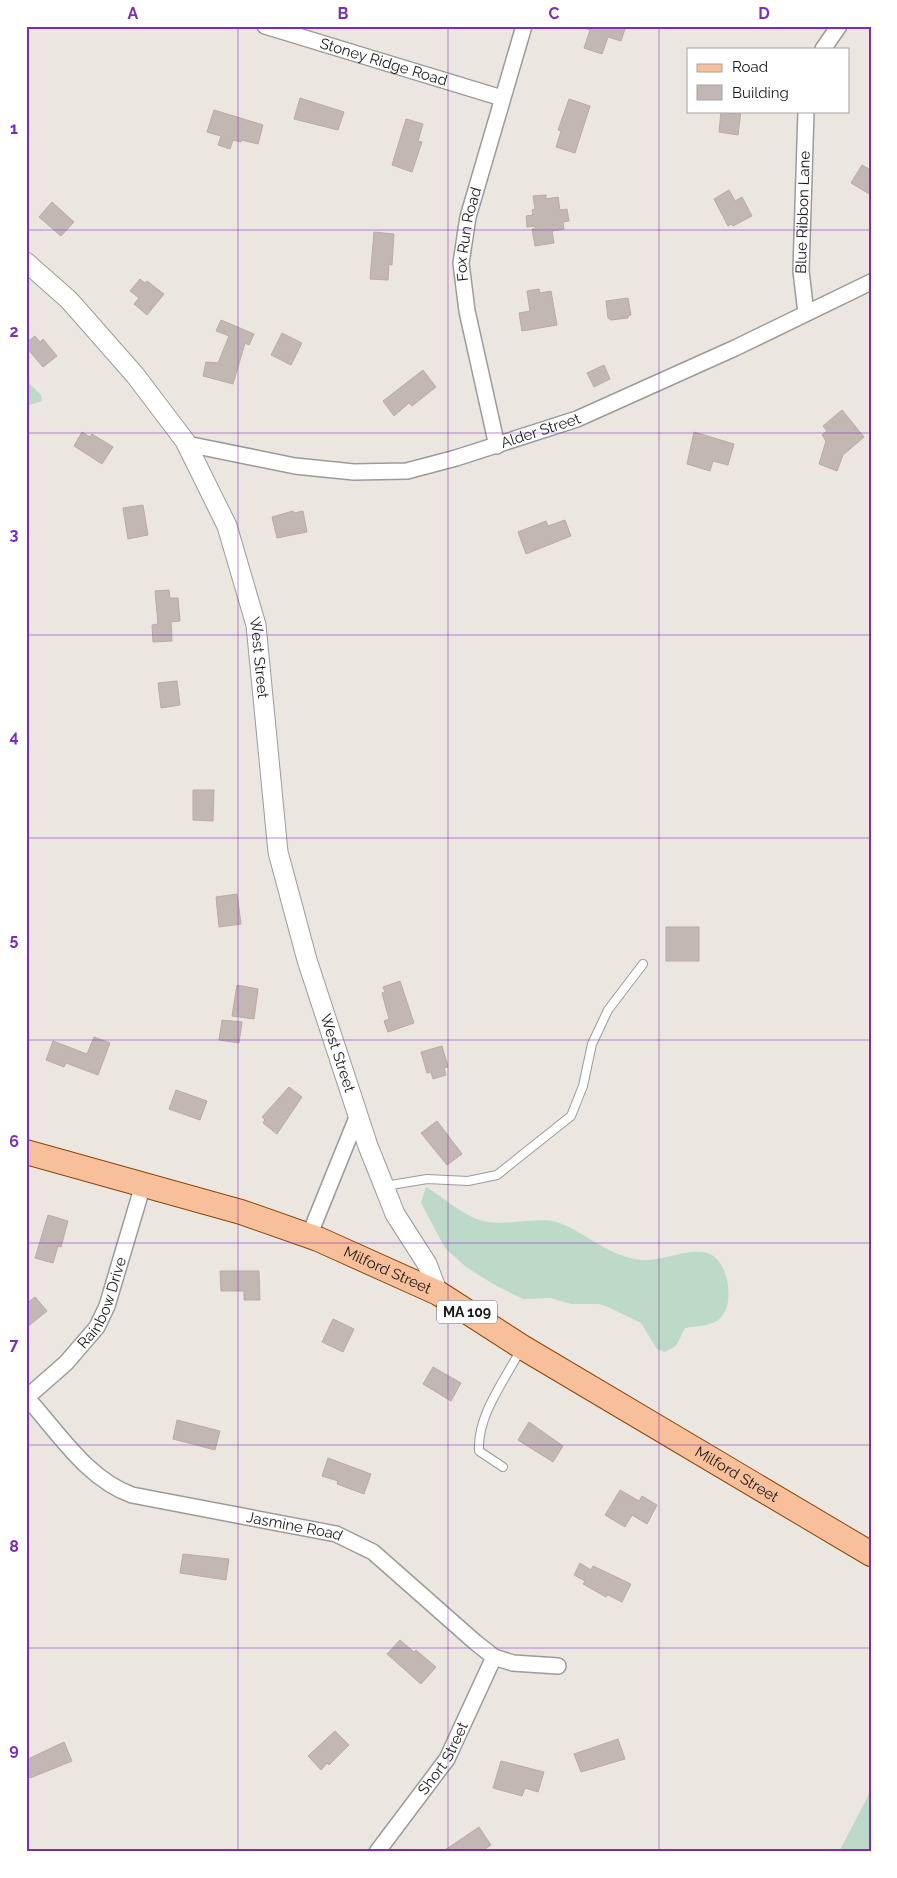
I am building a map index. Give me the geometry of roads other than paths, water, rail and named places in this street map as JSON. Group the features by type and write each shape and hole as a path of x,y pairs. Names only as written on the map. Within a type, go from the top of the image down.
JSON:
{"main road":[{"name":"Milford Street","path":"26,1152 241,1212 309,1236 438,1293 522,1347 868,1548"}],"street":[{"name":"Stoney Ridge Road","path":"265,26 502,98"},
{"name":"Fox Run Road","path":"497,446 467,311 461,263 468,217 524,26"},
{"path":"824,48 839,26"},
{"name":"Blue Ribbon Lane","path":"806,112 801,271 806,313"},
{"name":"West Street","path":"26,262 69,300 135,375 187,444 227,526 256,625 278,852 307,960 358,1115 395,1214 427,1264 438,1293"},
{"name":"Alder Street","path":"187,444 295,466 354,472 407,471 497,446 577,419 735,348 871,282"},
{"path":"309,1236 358,1115"},
{"name":"Rainbow Drive","path":"27,1398 66,1363 97,1327 107,1306 143,1185"},
{"name":"Jasmine Road","path":"27,1398 93,1472 119,1490 132,1495 316,1528 355,1542 373,1552 494,1657 513,1663 558,1666"},
{"name":"Short Street","path":"377,1852 447,1758 460,1735 494,1657"}],"lane":[{"path":"384,1186 427,1179 468,1181 497,1175 571,1116 583,1086 592,1044 608,1010 643,964"},
{"path":"503,1467 479,1451 478,1436 488,1410 522,1347"}]}
